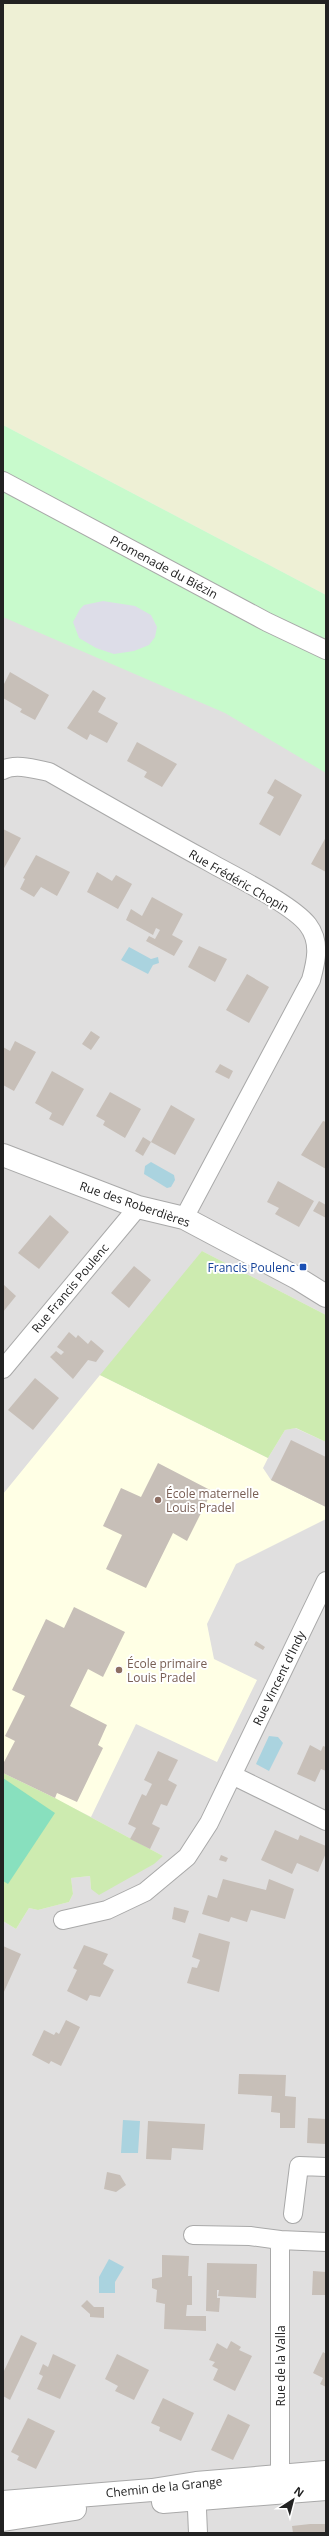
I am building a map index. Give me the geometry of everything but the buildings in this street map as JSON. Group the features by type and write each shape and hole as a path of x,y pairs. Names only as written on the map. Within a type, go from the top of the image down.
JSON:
{"street":[{"name":"Promenade du Biézin","path":"3,481 267,622 326,650"},
{"name":"Rue Frédéric Chopin","path":"3,770 8,767 30,768 49,772 254,887 294,913 308,925 313,936 318,954 311,980 184,1218"},
{"name":"Rue des Roberdières","path":"3,1155 138,1207 184,1218 297,1278 326,1296"},
{"name":"Rue Francis Poulenc","path":"3,1369 138,1207"},
{"name":"Rue Vincent d'Indy","path":"63,1920 106,1910 145,1892 188,1857 232,1775 326,1581"},
{"path":"232,1775 326,1821"},
{"path":"293,2214 299,2166 326,2167"},
{"path":"193,2235 250,2236 280,2240 326,2242"},
{"name":"Rue de la Valla","path":"280,2240 280,2485"},
{"name":"Chemin de la Grange","path":"280,2485 326,2472"},
{"name":"Chemin de la Grange","path":"3,2520 196,2491 280,2485 326,2489"},
{"name":"Chemin de la Grange","path":"3,2502 152,2490 196,2491"},
{"path":"196,2491 198,2533"}],"shaded area":[{"path":"3,3 326,3 326,595 3,425"},
{"path":"3,594 326,760 326,1315 202,1251 268,1458 285,1430 295,1428 326,1442 326,2533 3,2533 3,1921 16,1929 29,1908 38,1910 69,1902 73,1894 71,1878 90,1876 91,1889 163,1856 55,1798 3,1773"},
{"path":"103,601 135,606 151,615 157,627 155,637 149,645 134,651 114,654 96,648 79,638 73,622 80,609 84,605"},
{"path":"100,1375 268,1458 263,1468 271,1480 326,1507 326,1519 236,1564 207,1624 214,1659 257,1680 217,1762 136,1724 91,1817 3,1773 3,1494"}],"green space":[{"path":"3,425 326,595 326,773 225,713 3,617"},
{"path":"202,1251 326,1315 326,1442 296,1428 285,1430 268,1458 100,1375"},
{"path":"3,1773 55,1798 163,1856 154,1864 99,1895 91,1889 90,1876 71,1878 73,1894 69,1902 38,1910 29,1908 16,1929 3,1921"},
{"path":"3,1778 55,1813 8,1884 3,1881"}],"water":[{"path":"129,947 151,959 158,957 159,963 153,965 148,974 121,960"},
{"path":"151,1162 174,1175 175,1180 171,1187 167,1188 144,1174 145,1166"},
{"path":"269,1736 278,1737 283,1743 269,1771 256,1764"},
{"path":"123,2120 140,2121 138,2153 121,2153"},
{"path":"109,2259 124,2267 115,2282 115,2293 99,2293 99,2277"}],"place":[{"name":"Francis Poulenc","path":"303,1267"},
{"name":"École maternelle Louis Pradel","path":"158,1500"},
{"name":"École primaire Louis Pradel","path":"119,1670"}]}
